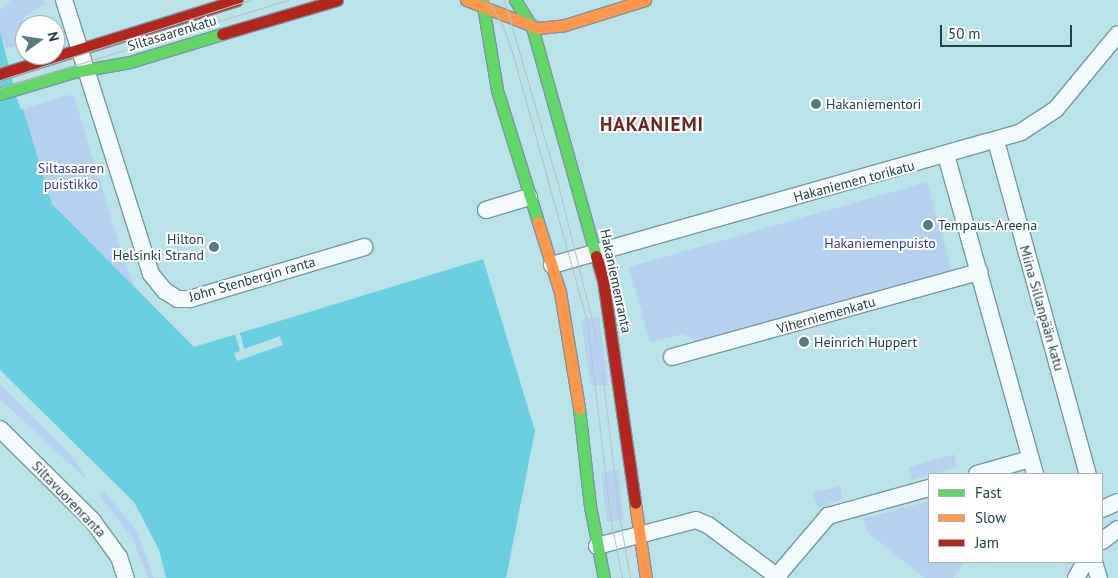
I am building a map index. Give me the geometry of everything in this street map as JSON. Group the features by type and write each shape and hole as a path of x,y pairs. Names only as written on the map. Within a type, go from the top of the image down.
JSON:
{"main road":[{"name":"Siltasaarenkatu","path":"5,73 237,0"},
{"name":"Siltasaarenkatu","path":"0,94 87,70 130,62 337,0"},
{"path":"466,0 482,3 532,27 565,25 645,0"},
{"name":"Hakaniemenranta","path":"515,0 532,27 596,252 614,340 638,536 646,578"},
{"path":"482,3 495,82 529,197 552,265 568,338 597,546 604,578"}],"street":[{"path":"64,0 87,70"},
{"name":"Hakaniemen torikatu","path":"552,265 996,141 1047,118 1118,34"},
{"name":"John Stenbergin ranta","path":"87,70 151,274 166,291 178,299 190,299 364,247"},
{"name":"Miina Sillanpään katu","path":"996,141 1088,473"},
{"path":"946,155 1032,466 984,473"},
{"path":"486,210 529,197"},
{"name":"Viherniemenkatu","path":"672,357 979,272"},
{"name":"Siltavuorenranta","path":"0,429 92,520 119,557 126,578"},
{"path":"597,546 696,520 714,529 778,577 828,516 928,488"},
{"path":"1103,509 1118,502"},
{"path":"1103,540 1118,529"},
{"path":"1076,578 1084,563"},
{"path":"1094,563 1099,578"}],"green space":[{"path":"11,0 43,0 45,4 27,15 15,15 15,46 6,49 0,31 0,10"},
{"name":"Siltasaaren puistikko","path":"68,95 74,96 122,254 136,289 52,204 23,109"},
{"name":"Hakaniemenpuisto","path":"927,182 952,271 697,342 683,334 650,342 629,267"},
{"path":"599,316 608,385 591,386 581,320"},
{"path":"0,384 73,457 88,481 0,399"},
{"path":"954,454 957,467 936,473 928,473 928,475 912,480 909,467"},
{"path":"618,470 624,520 607,522 601,473"},
{"path":"840,486 843,499 817,507 813,493"},
{"path":"104,491 136,530 154,578 148,578 132,537 99,495"},
{"path":"928,501 928,563 964,563 953,578 925,578 867,532 863,519"}],"water":[{"path":"0,31 17,99 21,110 23,109 52,204 194,347 483,259 535,431 506,578 166,578 159,550 134,502 0,370"}],"pier":[{"path":"240,333 244,349 280,336 283,345 237,361 234,353 240,351 235,334"}],"tram line":[{"path":"0,80 249,0"},
{"path":"0,88 288,0"},
{"path":"488,0 502,24 513,55 587,321 611,522 622,578"},
{"path":"504,0 559,188 597,340"},
{"path":"602,372 620,521 630,578"}],"traffic: fast":[{"path":"482,0 497,90 538,222"},
{"path":"515,0 532,27 596,256"},
{"path":"0,94 74,72 130,62 222,34"},
{"path":"579,408 590,506 604,578"}],"traffic: slow":[{"path":"466,0 538,28 565,25 645,0"},
{"path":"538,222 560,292 579,408"},
{"path":"635,503 646,578"}],"traffic: jam":[{"path":"0,74 237,0"},
{"path":"222,34 337,0"},
{"path":"596,256 603,280 635,503"}],"place":[{"name":"Hakaniementori","path":"816,104"},
{"name":"Tempaus-Areena","path":"928,225"},
{"name":"Hilton Helsinki Strand","path":"214,247"},
{"name":"Heinrich Huppert","path":"804,342"}],"district":[{"name":"HAKANIEMI","path":"652,125"}]}
